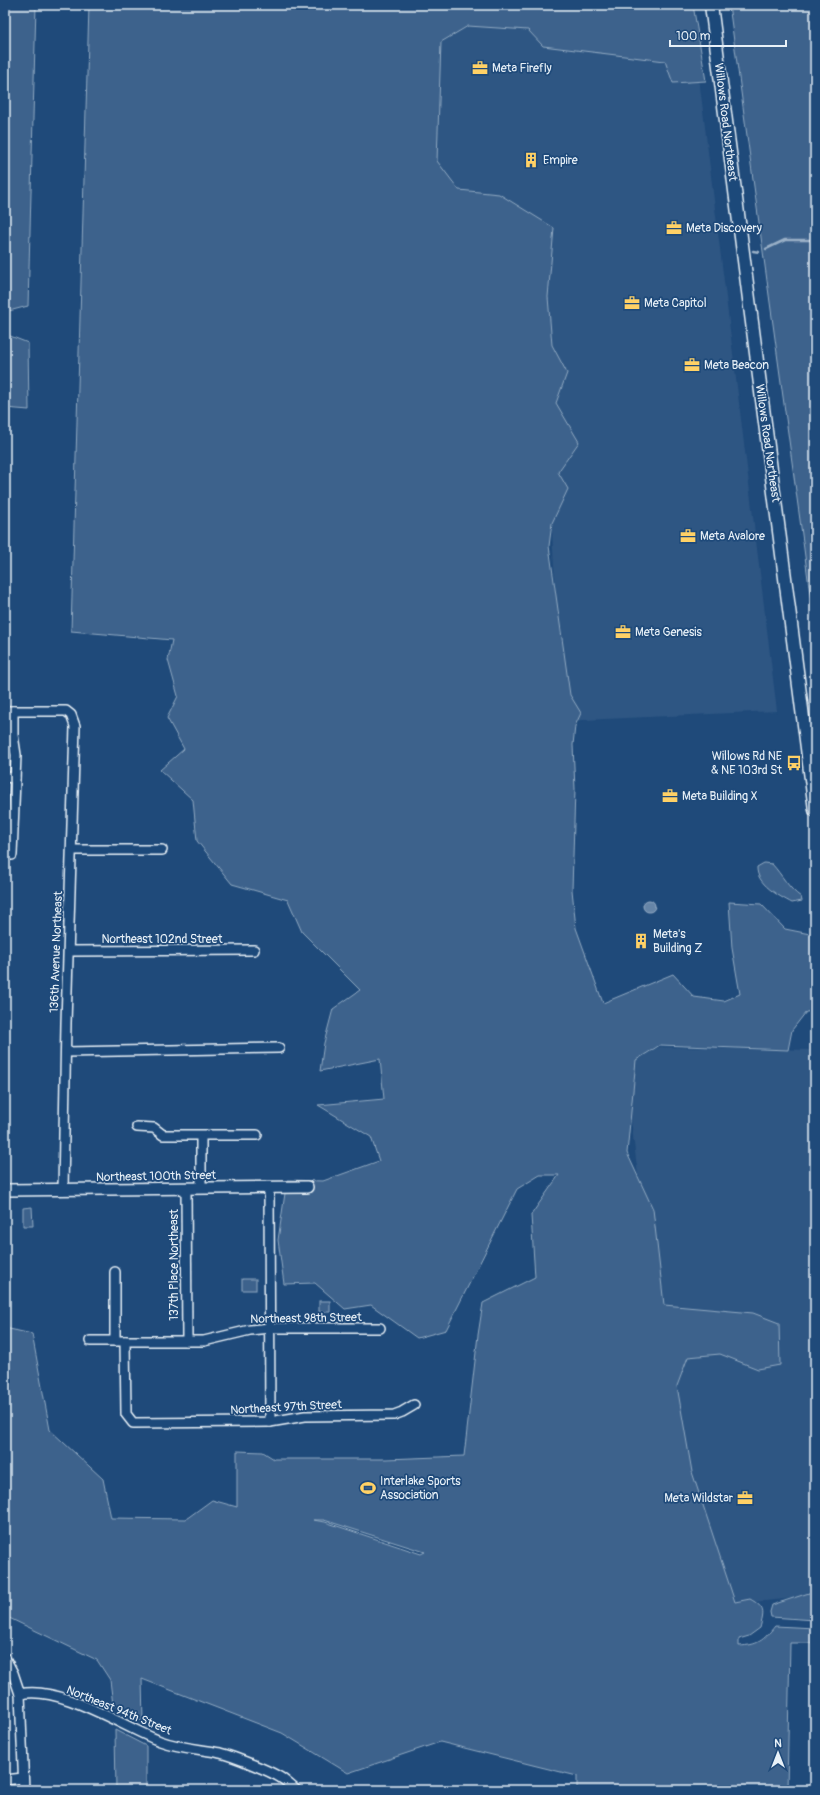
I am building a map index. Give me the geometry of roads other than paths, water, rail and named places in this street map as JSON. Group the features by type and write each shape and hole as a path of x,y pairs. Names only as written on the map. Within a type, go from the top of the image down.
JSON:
{"main road":[{"name":"Willows Road Northeast","path":"711,5 765,422 788,586 815,810"}],"street":[{"name":"136th Avenue Northeast","path":"9,711 66,711 71,715 75,726 63,1190"},
{"path":"5,854 12,855 16,756 9,711"},
{"path":"5,778 15,778"},
{"path":"72,850 162,850"},
{"name":"Northeast 102nd Street","path":"69,951 254,950"},
{"path":"66,1052 279,1048"},
{"path":"137,1127 154,1128 163,1135 257,1136"},
{"path":"201,1136 201,1188"},
{"name":"Northeast 100th Street","path":"5,1190 307,1187"},
{"name":"137th Place Northeast","path":"186,1188 187,1341"},
{"path":"268,1188 270,1422"},
{"path":"115,1272 115,1341"},
{"name":"Northeast 98th Street","path":"90,1341 204,1341 250,1330 270,1328 380,1328"},
{"name":"Northeast 97th Street","path":"126,1341 126,1414 133,1423 270,1422 305,1416 394,1415 414,1405"},
{"path":"5,1658 13,1673 20,1694 24,1790"},
{"name":"Northeast 94th Street","path":"20,1694 29,1692 59,1698 113,1718 173,1745 221,1753 284,1779 296,1790"},
{"path":"5,1780 23,1778"}],"waterway":[{"path":"766,249 785,240 813,240"},
{"path":"753,251 759,252"}],"place":[{"name":"Meta Firefly","path":"480,68"},
{"name":"Empire","path":"531,160"},
{"name":"Meta Discovery","path":"674,228"},
{"name":"Meta Capitol","path":"632,303"},
{"name":"Meta Beacon","path":"692,365"},
{"name":"Meta Avalore","path":"688,536"},
{"name":"Meta Genesis","path":"623,632"},
{"name":"Willows Rd NE & NE 103rd St","path":"794,763"},
{"name":"Meta Building X","path":"670,796"},
{"name":"Meta's Building Z","path":"641,941"},
{"name":"Interlake Sports Association","path":"368,1488"},
{"name":"Meta Wildstar","path":"745,1498"}]}
